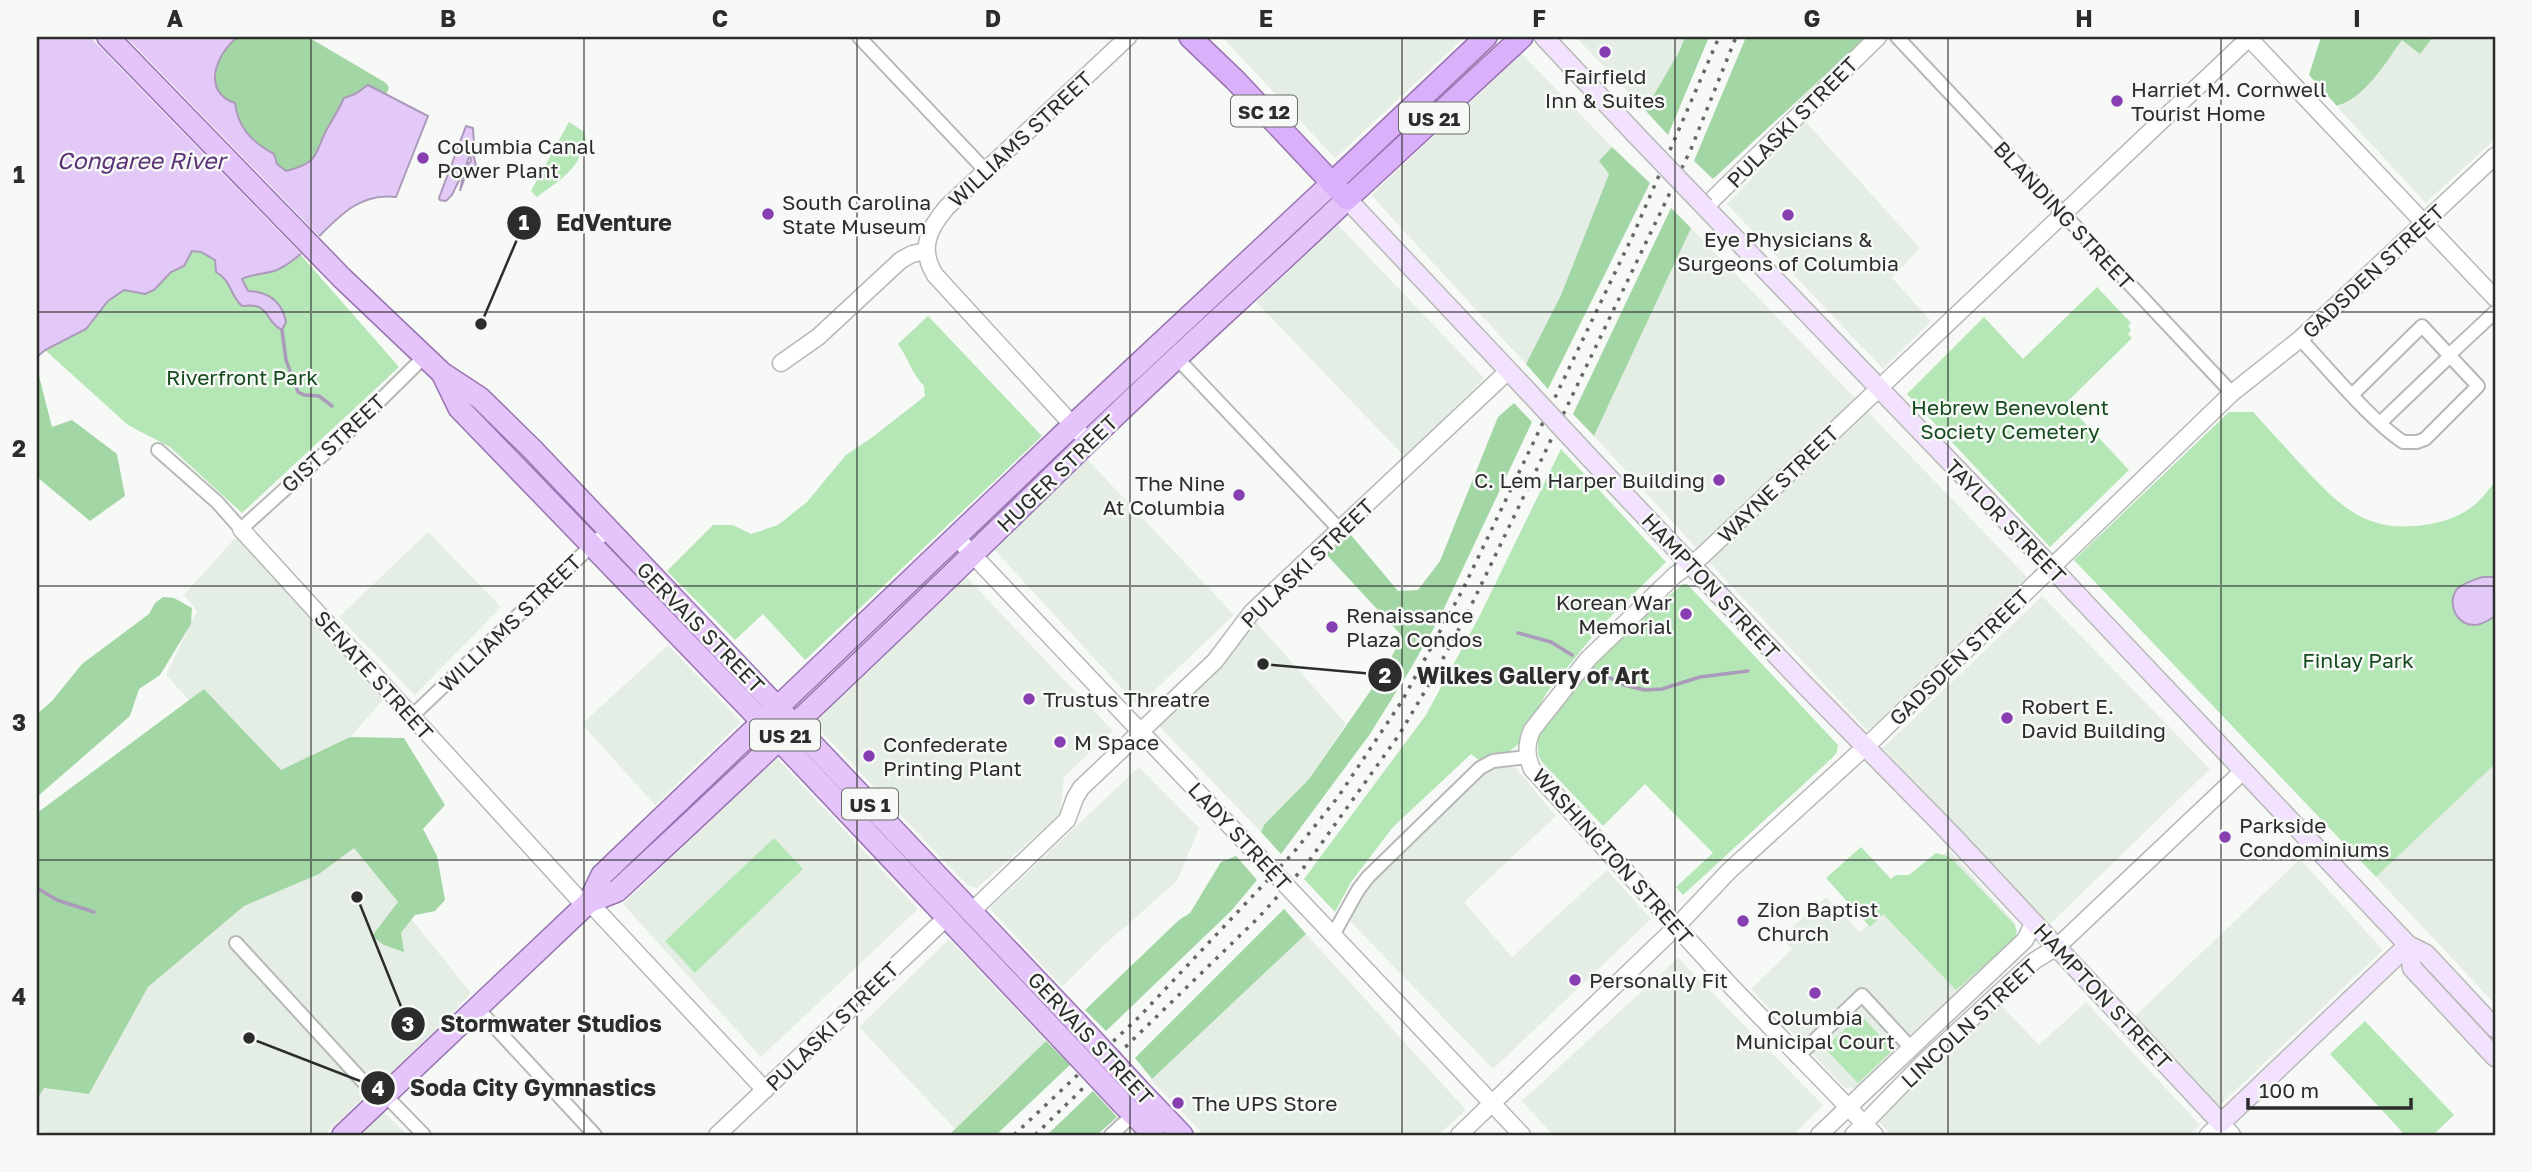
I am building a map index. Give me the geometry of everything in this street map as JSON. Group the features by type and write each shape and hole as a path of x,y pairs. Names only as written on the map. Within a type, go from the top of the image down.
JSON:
{"highway":[{"name":"HUGER STREET","path":"1332,183 1486,37"},
{"name":"HUGER STREET","path":"1347,199 1522,37"},
{"name":"HAMPTON STREET","path":"1193,38 1347,199"}],"main road":[{"name":"GERVAIS STREET","path":"108,37 342,278 442,373 488,406 778,707 787,733 947,917 1061,1038 1136,1101 1182,1135"},
{"name":"TAYLOR STREET","path":"1544,37 2052,568 2407,945 2426,954 2495,1028"},
{"name":"HUGER STREET","path":"343,1135 587,904 602,875 1073,425 1332,183"},
{"name":"HUGER STREET","path":"587,904 617,891 787,733 1088,442 1347,199"},
{"name":"HAMPTON STREET","path":"1347,199 1691,566 2034,922 2220,1131"},
{"name":"GERVAIS STREET","path":"442,373 459,408 762,722 787,733 972,911 1077,1023 1136,1101 1154,1135"},
{"path":"947,917 960,916 989,942 1000,942"},
{"name":"TAYLOR STREET","path":"2407,945 2412,968 2495,1057"},
{"name":"SC 12","path":"2220,1131 2407,945"}],"street":[{"path":"859,37 985,170"},
{"name":"WILLIAMS STREET","path":"926,251 928,236 947,207 1128,37"},
{"name":"PULASKI STREET","path":"1705,207 1878,37"},
{"name":"BLANDING STREET","path":"1897,37 2232,393"},
{"path":"2249,37 2495,298"},
{"name":"WAYNE STREET","path":"1527,757 1528,738 1532,730 1580,668 1675,575 1691,566 2249,37"},
{"name":"GADSDEN STREET","path":"1459,1135 1676,927 1752,849 1865,747 2232,393 2300,339 2495,156"},
{"path":"781,363 818,337 901,260 926,251 929,266 935,275 1088,442"},
{"path":"2380,423 2495,313"},
{"path":"2300,339 2380,423 2403,442 2417,442 2433,432 2478,386 2422,326 2353,394"},
{"path":"1161,342 1340,530"},
{"name":"GIST STREET","path":"241,528 348,432 425,356"},
{"name":"PULASKI STREET","path":"972,911 1067,820 1074,798 1081,788 1220,655 1252,612 1508,371"},
{"name":"SENATE STREET","path":"158,450 217,502 587,904 765,1090"},
{"name":"WILLIAMS STREET","path":"412,716 608,530"},
{"name":"LADY STREET","path":"956,537 1522,1135"},
{"path":"1333,935 1368,877 1480,768 1493,761 1527,757"},
{"name":"WASHINGTON STREET","path":"1527,757 1532,769 1797,1057 1848,1108 1864,1132"},
{"name":"LINCOLN STREET","path":"1864,1132 1921,1065 2034,961 2057,947 2243,771"},
{"name":"PULASKI STREET","path":"717,1135 947,917"},
{"name":"LINCOLN STREET","path":"1819,1135 2025,940 2034,922"},
{"path":"236,943 382,1098 424,1135"},
{"path":"1797,1057 1862,995 1911,1048"},
{"path":"477,1008 595,1135"},
{"path":"1111,1135 1136,1101"}],"shaded area":[{"path":"1222,37 1465,37 1335,158"},
{"path":"1576,37 1685,37 1645,110"},
{"path":"2351,37 2495,37 2495,139 2426,203 2338,108 2380,69"},
{"path":"1522,54 1612,147 1599,161 1609,174 1561,295 1526,364 1371,195"},
{"path":"1806,122 1920,248 1892,278 1931,321 1883,369 1727,204"},
{"path":"1338,225 1484,378 1405,457 1256,302"},
{"path":"1691,228 1857,400 1699,551 1594,436"},
{"path":"1868,412 2027,577 1868,731 1709,562"},
{"path":"1086,458 1234,615 1138,706 992,547"},
{"path":"428,532 501,607 415,695 339,617"},
{"path":"237,536 383,700 350,737 281,770 204,689 189,700 166,675 197,611 184,595"},
{"path":"966,577 1113,731 1064,777 1060,814 977,888 968,886 817,727 817,720"},
{"path":"2042,596 2210,769 2049,925 1883,748"},
{"path":"1256,622 1346,724 1309,779 1264,825 1261,832 1159,726"},
{"path":"668,645 741,722 655,805 582,724"},
{"path":"777,758 918,909 761,1057 623,904"},
{"path":"2495,764 2495,1004 2376,877"},
{"path":"1501,765 1516,768 1556,816 1464,902 1512,957 1607,870 1651,919 1493,1069 1349,920 1366,887 1483,775"},
{"path":"1139,767 1199,828 1177,881 1103,946 1062,987 991,907"},
{"path":"354,848 471,993 442,1024 324,1135 49,1135 37,1130 37,1099 43,1088 89,1094 147,987 244,906 319,874"},
{"path":"1949,850 2016,924 2015,941 1857,1088 1845,1088 1751,989 1792,949 1781,937 1826,897 1860,932"},
{"path":"2300,859 2383,950 2219,1106 2135,1016"},
{"path":"1306,934 1466,1110 1438,1135 1204,1135 1151,1080"},
{"path":"949,939 1046,1041 955,1129 859,1027"},
{"path":"1678,958 1823,1105 1793,1135 1553,1135 1522,1101"},
{"path":"1998,1002 2039,1045 2086,1002 2200,1125 2189,1135 1891,1135 1875,1118"},
{"path":"384,1112 407,1135 361,1135"}],"green space":[{"path":"238,37 308,37 386,83 389,88 386,94 368,85 344,98 314,157 305,164 286,171 277,164 274,154 247,134 239,120 235,103 224,98 215,82 218,62"},
{"path":"1685,37 1709,37 1668,135 1645,110"},
{"path":"1746,37 1866,37 1713,179 1694,161"},
{"path":"2321,37 2433,37 2420,54 2402,40 2366,87 2347,102 2337,106 2309,75"},
{"path":"569,122 584,132 587,144 568,173 537,197 531,191"},
{"path":"1612,147 1650,183 1548,389 1526,364 1561,295 1609,174 1599,161"},
{"path":"1671,208 1691,228 1594,436 1573,414"},
{"name":"Riverfront Park","path":"192,251 201,252 245,277 278,270 300,254 399,367 242,513 170,447 128,425 45,350 86,329 108,301 124,290 145,294 154,290 171,272 184,266"},
{"name":"Hebrew Benevolent Society Cemetery","path":"2097,287 2131,323 2128,326 2131,330 2128,334 2132,338 2066,403 2129,470 2050,547 1907,394 1984,317 2023,359"},
{"path":"928,316 1042,436 805,660 763,614 735,640 667,571 713,525 733,525 751,534 778,525 807,502 846,455 925,396 924,386 898,344"},
{"path":"37,368 52,427 72,420 117,454 125,496 90,521 37,477"},
{"path":"1514,403 1532,422 1439,619 1370,734 1281,854 1261,832 1264,825 1309,779 1385,670 1402,636 1326,554 1351,535 1398,591 1418,590 1440,561 1498,417"},
{"name":"Finlay Park","path":"2229,412 2253,412 2330,494 2370,521 2404,526 2441,521 2473,506 2495,482 2495,764 2376,877 2074,560"},
{"path":"1561,449 1666,562 1602,625 1547,692 1519,744 1508,752 1479,760 1471,754 1393,827 1351,882 1335,912 1304,879 1426,715 1479,617"},
{"path":"1683,584 1687,584 1838,745 1832,758 1683,895 1676,887 1713,853 1645,784 1603,826 1542,762 1538,754 1538,739 1542,728 1580,679 1645,616"},
{"path":"163,597 174,598 192,608 191,624 160,675 139,689 130,716 37,797 37,714 52,701 82,664 149,614 155,603"},
{"path":"204,689 281,770 350,737 404,738 445,805 423,829 437,856 445,900 435,911 415,915 401,933 404,952 384,945 372,936 398,902 354,848 319,874 244,906 148,987 89,1094 44,1088 37,1099 37,813"},
{"path":"774,838 803,869 695,973 665,941"},
{"path":"1861,847 1891,879 1896,875 1909,875 1936,853 1950,857 2014,924 2017,932 2014,939 1956,990 1883,914 1870,927 1826,878"},
{"path":"1236,856 1257,880 1231,911 1106,1031 1085,1010 1179,920 1190,913 1221,862"},
{"path":"1284,909 1306,934 1152,1079 1135,1058"},
{"path":"1858,1012 1893,1050 1858,1083 1819,1042 1829,1044 1858,1017"},
{"path":"2365,1021 2454,1115 2433,1135 2405,1135 2330,1054"},
{"path":"1046,1041 1070,1065 996,1135 949,1135"},
{"path":"1093,1091 1117,1117 1097,1135 1047,1135"}],"water":[{"name":"Congaree River","path":"37,37 238,37 218,62 215,82 224,98 235,103 239,120 247,133 274,154 277,164 286,171 305,164 314,157 344,98 368,85 428,116 396,197 377,197 361,202 333,222 294,260 274,271 242,279 248,291 262,293 278,303 286,322 282,330 263,309 242,306 225,279 216,272 215,260 201,252 192,251 184,266 171,272 154,290 145,294 124,290 108,301 86,329 45,350 37,357"},
{"path":"466,126 473,128 474,143 465,168 471,161 470,155 473,154 476,165 466,174 460,191 464,170 452,195 446,201 440,200 439,198"},
{"path":"2482,577 2495,577 2495,616 2475,625 2463,622 2453,607 2454,595 2462,585"}],"pier":[{"path":"90,37 125,37 132,43 322,239 303,256"}],"waterway":[{"path":"282,330 286,360 298,392 319,396 332,406"},
{"path":"1518,633 1551,642 1572,655"},
{"path":"1591,668 1624,685 1645,690 1662,689 1700,677 1748,671"},
{"path":"37,888 57,900 94,912"}],"railway":[{"path":"1014,1135 1139,1017 1294,852 1338,797 1402,701 1463,589 1634,233 1719,37"},
{"path":"1035,1135 1259,917 1306,865 1399,735 1469,610 1691,149 1736,37"}],"place":[{"name":"Fairfield Inn & Suites","path":"1605,52"},
{"name":"Harriet M. Cornwell Tourist Home","path":"2117,101"},
{"name":"Columbia Canal Power Plant","path":"423,158"},
{"name":"South Carolina State Museum","path":"768,214"},
{"name":"Eye Physicians & Surgeons of Columbia","path":"1788,215"},
{"name":"EdVenture","path":"481,324"},
{"name":"C. Lem Harper Building","path":"1719,480"},
{"name":"The Nine At Columbia","path":"1239,495"},
{"name":"Korean War Memorial","path":"1686,614"},
{"name":"Renaissance Plaza Condos","path":"1332,627"},
{"name":"Wilkes Gallery of Art","path":"1263,664"},
{"name":"Trustus Threatre","path":"1029,699"},
{"name":"Robert E. David Building","path":"2007,718"},
{"name":"M Space","path":"1060,742"},
{"name":"Confederate Printing Plant","path":"869,756"},
{"name":"Parkside Condominiums","path":"2225,837"},
{"name":"Stormwater Studios","path":"357,897"},
{"name":"Zion Baptist Church","path":"1743,921"},
{"name":"Personally Fit","path":"1575,980"},
{"name":"Columbia Municipal Court","path":"1815,993"},
{"name":"Soda City Gymnastics","path":"249,1038"},
{"name":"The UPS Store","path":"1178,1103"}]}
